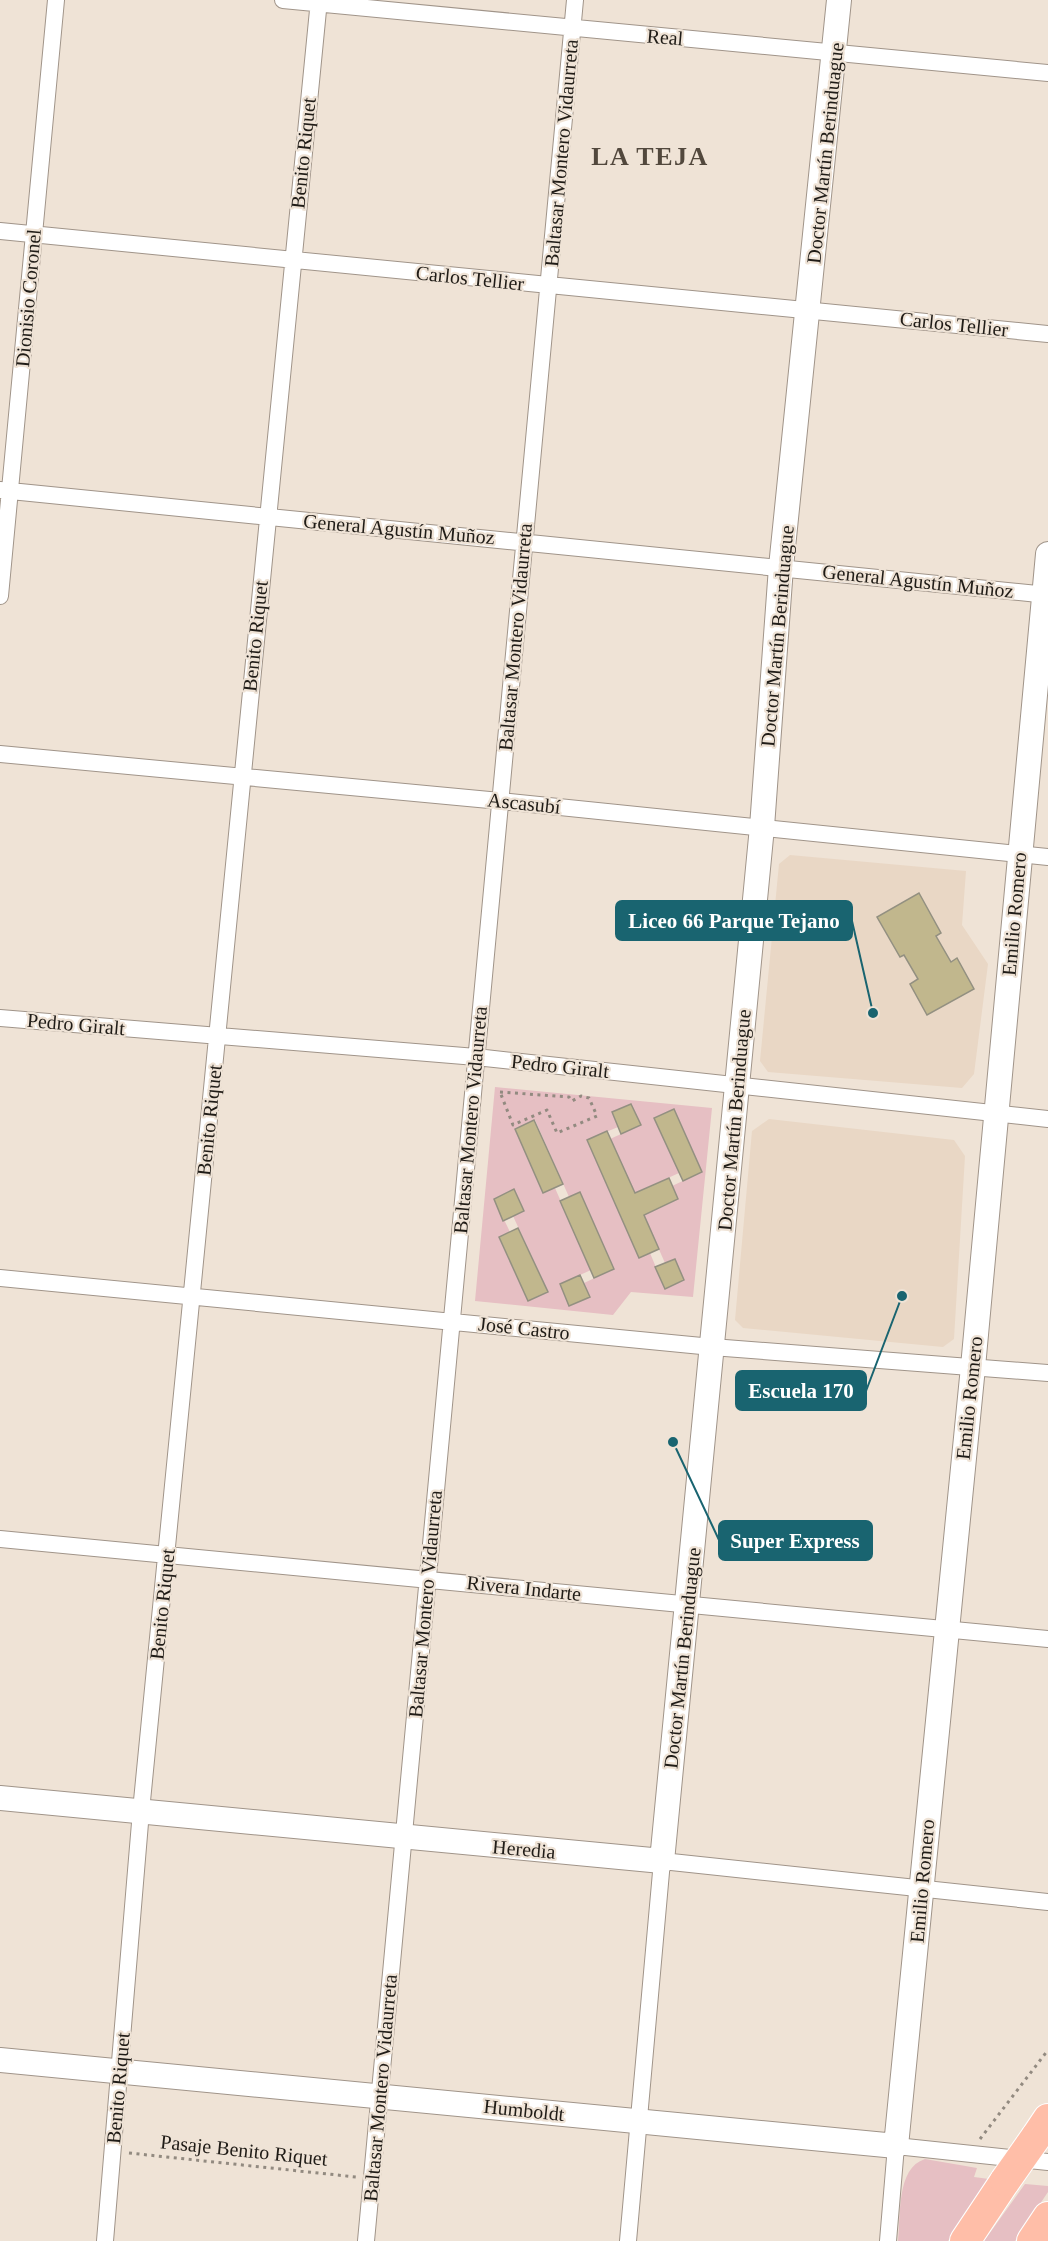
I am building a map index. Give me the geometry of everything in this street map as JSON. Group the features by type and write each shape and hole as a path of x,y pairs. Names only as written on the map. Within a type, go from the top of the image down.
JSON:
{"highway":[{"path":"965,2241 1005,2181 1044,2139"},
{"path":"1032,2241 1048,2217"}],"street":[{"name":"Dionisio Coronel","path":"0,596 5,491 34,234 56,0"},
{"name":"Real","path":"283,0 1048,73"},
{"name":"Baltasar Montero Vidaurreta","path":"366,2241 575,0"},
{"name":"Doctor Martín Berinduague","path":"628,2241 662,1861 762,827 781,567 810,310 839,0"},
{"name":"Benito Riquet","path":"105,2241 141,1811 319,2"},
{"name":"Carlos Tellier","path":"0,231 1048,334"},
{"name":"General Agustín Muñoz","path":"5,491 524,541 1046,595"},
{"name":"Emilio Romero","path":"888,2241 945,1629 973,1366 1048,554"},
{"name":"Ascasubí","path":"0,754 500,801 1048,857"},
{"name":"Pedro Giralt","path":"0,1018 476,1057 1048,1119"},
{"name":"José Castro","path":"0,1278 712,1347 1048,1373"},
{"name":"Rivera Indarte","path":"0,1539 1048,1639"},
{"name":"Heredia","path":"0,1798 662,1861 1048,1902"},
{"name":"Humboldt","path":"0,2060 971,2154 1044,2139"}],"path":[{"path":"500,1092 569,1097 572,1101 581,1096 589,1098 597,1116 557,1133 547,1110 513,1125 499,1094 500,1092"},
{"path":"971,2154 987,2128 1048,2050"},
{"name":"Pasaje Benito Riquet","path":"113,2151 372,2178"}],"shaded area":[{"path":"790,855 966,871 962,925 988,964 974,1074 962,1088 768,1072 760,1061 779,864"},
{"path":"495,1087 712,1108 693,1297 631,1292 613,1315 475,1301","holes":["631,1104 641,1125 610,1139 665,1263 675,1259 684,1280 665,1289 650,1253 639,1258 587,1140 618,1127 612,1112","674,1109 702,1172 672,1186 678,1199 658,1209 648,1187 679,1173","535,1120 569,1197 614,1269 584,1283 590,1297 570,1306 560,1284 591,1270 555,1188 544,1192 515,1129","514,1189 524,1210 513,1216 548,1292 528,1301 499,1238 510,1232 494,1199"]},
{"path":"769,1119 954,1140 965,1156 954,1339 943,1347 743,1328 735,1320 752,1131"},
{"path":"925,2159 977,2168 974,2177 989,2179 948,2241 898,2241 900,2206 905,2182 909,2172"},
{"path":"1025,2184 1048,2186 1048,2192 1015,2241 984,2241"}],"building":[{"path":"919,893 941,933 936,936 951,962 957,958 974,989 927,1015 910,984 918,979 904,955 900,957 877,917"},
{"path":"631,1104 641,1125 621,1134 612,1112"},
{"path":"674,1109 702,1172 683,1181 654,1118"},
{"path":"534,1120 563,1184 543,1193 515,1129"},
{"path":"607,1131 635,1193 669,1178 678,1199 644,1215 659,1249 639,1258 587,1140"},
{"path":"514,1189 524,1211 503,1221 494,1199"},
{"path":"580,1192 614,1269 594,1278 560,1201"},
{"path":"518,1228 548,1292 528,1301 499,1237"},
{"path":"675,1259 684,1280 665,1289 655,1267"},
{"path":"580,1275 590,1297 569,1306 560,1284"}],"place":[{"name":"Liceo 66 Parque Tejano","path":"873,1013"},
{"name":"Escuela 170","path":"902,1296"},
{"name":"Super Express","path":"673,1442"}],"district":[{"name":"LA TEJA","path":"650,156"}]}
